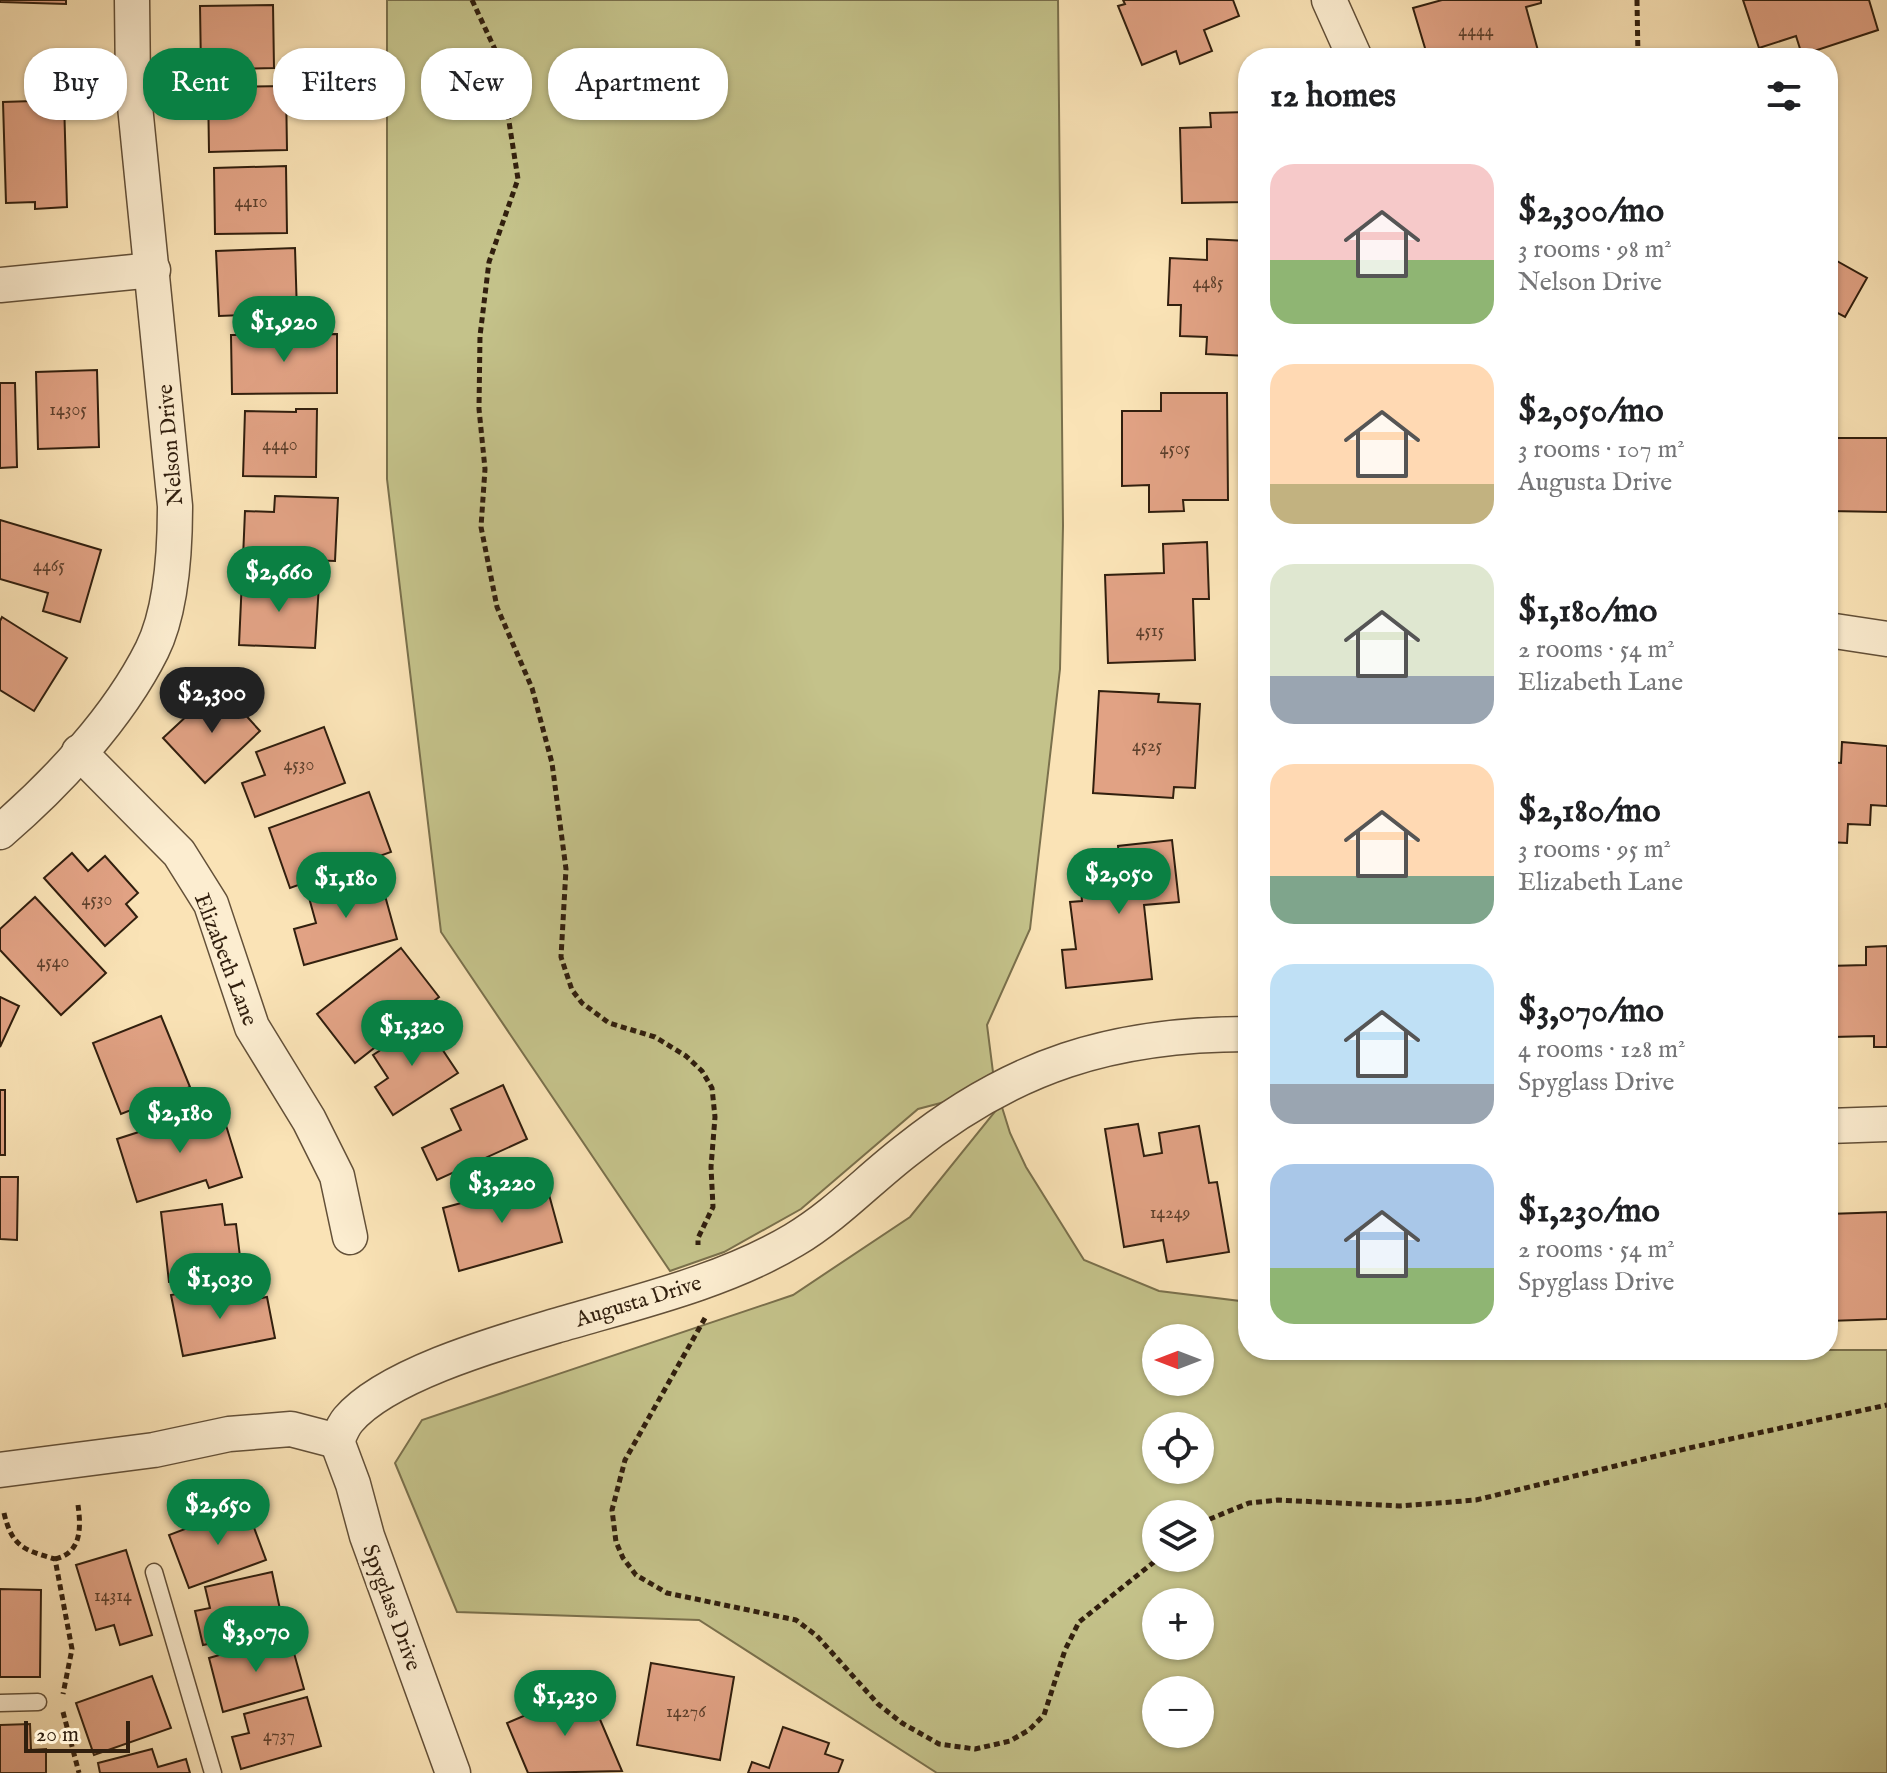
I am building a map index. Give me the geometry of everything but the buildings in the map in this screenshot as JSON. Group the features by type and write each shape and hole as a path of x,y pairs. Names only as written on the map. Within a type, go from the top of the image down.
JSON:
{"street":[{"name":"Nelson Drive","path":"0,832 34,803 112,714 153,648 163,616 175,543 175,506 133,86 132,0"},
{"path":"1329,0 1351,48"},
{"path":"0,285 153,270"},
{"path":"1838,632 1887,639"},
{"name":"Elizabeth Lane","path":"79,752 179,853 211,904 252,1027 309,1120 337,1176 350,1237"},
{"name":"Augusta Drive","path":"337,1441 346,1422 363,1406 420,1371 702,1281 793,1241 842,1208 905,1151 953,1115 1004,1085 1059,1062 1125,1043 1192,1034 1238,1034"},
{"path":"1838,1126 1887,1124"},
{"path":"0,1470 154,1450 229,1434 291,1429 337,1441"},
{"name":"Spyglass Drive","path":"337,1441 445,1771"}],"lane":[{"path":"154,1572 213,1773"},
{"path":"0,1703 38,1702"}],"path":[{"path":"472,0 499,58 518,179 489,262 480,336 479,409 485,469 481,527 497,607 532,688 552,763 566,869 561,957 572,990 582,1003 609,1023 655,1037 686,1056 702,1071 712,1088 715,1117 711,1167 713,1207 698,1238 707,1315 625,1460 612,1510 616,1542 636,1575 667,1593 796,1620 817,1636 878,1704 902,1723 939,1744 975,1749 1010,1741 1029,1730 1044,1715 1065,1650 1079,1622 1142,1572"},
{"path":"1637,0 1638,48"},
{"path":"1214,1517 1249,1503 1278,1500 1400,1506 1476,1500 1689,1448 1887,1405"},
{"path":"4,1513 9,1533 27,1551 55,1559 66,1557 76,1545 80,1526 78,1505"},
{"path":"55,1559 72,1649 63,1686 63,1718 79,1773"}],"shaded area":[{"path":"387,0 1058,0 1063,526 1060,669 1030,929 987,1025 994,1080 956,1099 918,1109 801,1209 724,1252 670,1271 441,932 387,479 387,120 405,120 405,48 387,48"},
{"path":"1001,1104 1026,1167 1084,1260 1159,1291 1238,1301 1238,1360 1838,1360 1838,1350 1887,1350 1887,1773 937,1773 699,1620 457,1612 395,1463 422,1420 793,1295 910,1217"}]}
